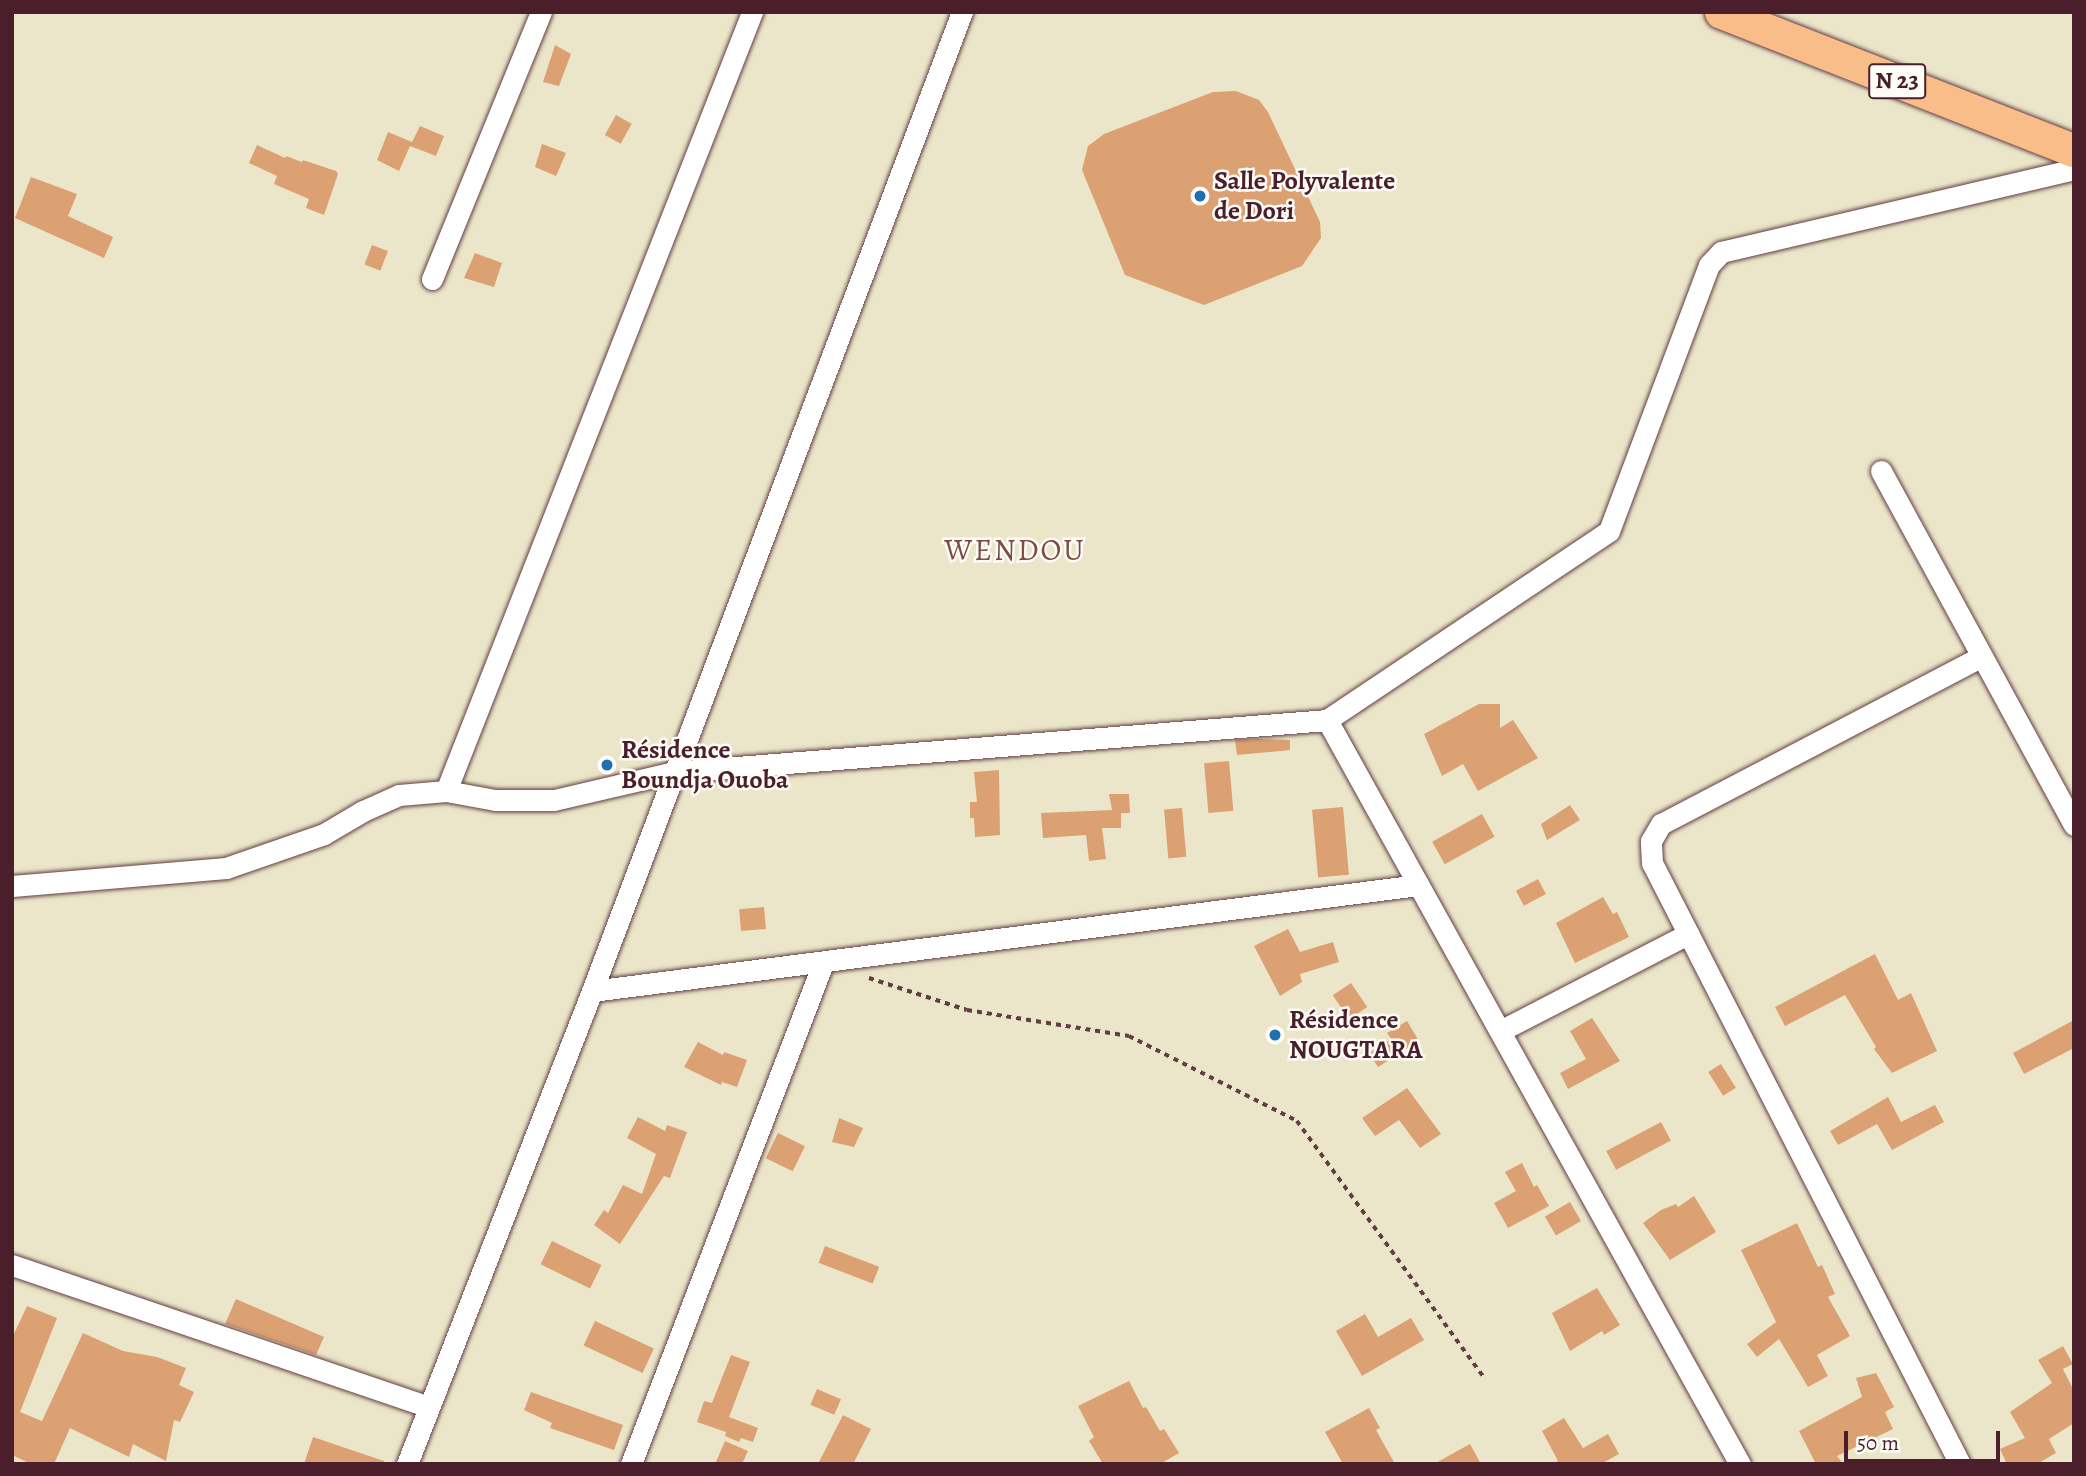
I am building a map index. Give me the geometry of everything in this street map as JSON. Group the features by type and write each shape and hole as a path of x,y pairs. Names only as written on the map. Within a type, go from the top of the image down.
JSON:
{"main road":[{"name":"N 23","path":"1721,12 2074,150"}],"street":[{"path":"432,279 541,12"},
{"path":"446,791 752,12"},
{"path":"407,1464 593,991 962,12"},
{"path":"12,886 226,868 324,834 363,811 399,795 446,791 495,800 554,800 674,772 1327,720 1609,531 1709,265 1721,252 2074,169"},
{"path":"1881,471 2074,825"},
{"path":"1960,1464 1652,863 1651,841 1661,824 1982,656"},
{"path":"1327,720 1740,1464"},
{"path":"593,991 1418,885"},
{"path":"1500,1031 1688,934"},
{"path":"631,1464 823,963"},
{"path":"12,1265 428,1408"}],"path":[{"path":"862,976 967,1010 1129,1036 1297,1121 1485,1379"}],"building":[{"path":"555,45 571,54 559,86 543,82"},
{"name":"Salle Polyvalente de Dori","path":"1236,91 1259,100 1268,112 1320,222 1321,238 1302,266 1204,305 1125,275 1082,170 1088,146 1104,134 1213,92"},
{"path":"616,115 632,124 621,144 605,135"},
{"path":"420,126 444,136 436,156 410,146 399,171 377,160 388,132 412,142"},
{"path":"542,144 566,153 556,176 535,167"},
{"path":"257,145 285,158 303,160 336,171 338,174 324,215 306,208 309,199 274,184 277,176 249,163"},
{"path":"31,177 77,194 68,216 113,237 104,258 15,218"},
{"path":"372,245 388,251 380,271 364,265"},
{"path":"475,253 502,263 494,287 464,278"},
{"path":"1479,704 1500,704 1500,728 1513,720 1538,758 1478,791 1463,764 1442,776 1424,734"},
{"path":"1235,740 1290,740 1290,750 1237,755"},
{"path":"1229,761 1233,811 1208,813 1204,763"},
{"path":"999,770 1000,835 975,837 974,818 970,818 970,802 977,802 974,772"},
{"path":"1109,794 1129,794 1130,813 1121,813 1121,828 1102,828 1106,859 1089,861 1086,835 1043,838 1041,813 1112,810"},
{"path":"1570,805 1580,820 1547,840 1541,824"},
{"path":"1343,807 1349,875 1318,877 1312,810"},
{"path":"1182,808 1186,857 1168,858 1164,810"},
{"path":"1482,814 1495,837 1445,864 1432,842"},
{"path":"1538,879 1546,894 1524,906 1516,891"},
{"path":"1603,897 1613,914 1617,912 1629,937 1575,963 1556,923"},
{"path":"764,907 766,929 741,931 739,909"},
{"path":"1288,929 1300,952 1333,942 1339,962 1300,974 1302,982 1280,996 1254,946"},
{"path":"1875,954 1898,1000 1911,993 1937,1051 1892,1073 1874,1049 1876,1047 1845,995 1785,1026 1775,1007"},
{"path":"1351,983 1367,1007 1349,1019 1333,995"},
{"path":"1592,1018 1620,1061 1568,1089 1560,1073 1586,1059 1570,1031"},
{"path":"2074,1020 2074,1048 2024,1074 2013,1053"},
{"path":"1407,1021 1419,1041 1378,1067 1369,1053 1391,1039 1387,1033"},
{"path":"698,1042 723,1055 724,1052 747,1060 737,1087 722,1082 721,1085 684,1067"},
{"path":"1721,1064 1736,1088 1723,1096 1708,1072"},
{"path":"1407,1088 1441,1134 1420,1148 1399,1120 1375,1136 1362,1118"},
{"path":"1888,1097 1901,1122 1935,1105 1944,1122 1892,1150 1877,1124 1838,1145 1830,1131"},
{"path":"638,1117 665,1131 667,1125 687,1132 670,1178 664,1176 620,1244 594,1225 604,1210 608,1213 623,1185 642,1194 656,1154 627,1138"},
{"path":"839,1118 863,1128 854,1147 832,1142"},
{"path":"1661,1122 1671,1141 1616,1170 1606,1151"},
{"path":"778,1133 805,1146 793,1171 766,1158"},
{"path":"1522,1163 1534,1187 1537,1185 1549,1206 1508,1228 1494,1203 1516,1191 1505,1172"},
{"path":"1694,1196 1716,1232 1670,1260 1643,1223 1661,1210 1676,1204 1678,1207"},
{"path":"1570,1202 1581,1221 1556,1236 1545,1216"},
{"path":"1797,1223 1818,1267 1822,1265 1835,1294 1828,1297 1850,1336 1817,1355 1828,1376 1808,1387 1779,1339 1757,1357 1747,1344 1776,1322 1741,1250"},
{"path":"552,1241 601,1265 590,1288 541,1264"},
{"path":"825,1246 879,1267 873,1284 819,1263"},
{"path":"1597,1288 1620,1325 1604,1335 1602,1331 1570,1351 1552,1313"},
{"path":"236,1299 324,1337 316,1355 225,1324"},
{"path":"27,1306 57,1318 20,1412 42,1421 83,1333 123,1351 157,1357 186,1368 179,1385 194,1392 180,1422 174,1420 166,1461 133,1444 129,1457 70,1428 54,1464 31,1464 12,1455 12,1338"},
{"path":"1365,1314 1378,1337 1411,1318 1424,1340 1362,1376 1336,1331"},
{"path":"595,1321 654,1348 642,1373 584,1345"},
{"path":"2063,1346 2073,1364 2063,1369 2074,1391 2074,1423 2049,1439 2056,1453 2037,1464 2007,1464 2000,1449 2025,1438 2010,1412 2052,1383 2038,1360"},
{"path":"731,1355 750,1362 729,1417 758,1428 753,1442 741,1438 739,1442 725,1436 726,1432 697,1422 704,1401 712,1403"},
{"path":"1876,1373 1894,1407 1885,1412 1893,1429 1837,1456 1843,1464 1816,1464 1799,1431 1862,1397 1856,1378"},
{"path":"1129,1381 1143,1408 1146,1407 1160,1431 1164,1429 1179,1453 1160,1464 1103,1464 1089,1441 1094,1437 1078,1406"},
{"path":"817,1389 841,1399 834,1415 810,1405"},
{"path":"531,1392 623,1425 614,1450 550,1428 552,1423 524,1410"},
{"path":"1369,1408 1380,1428 1376,1430 1395,1464 1343,1464 1325,1432"},
{"path":"843,1415 871,1429 853,1464 818,1464"},
{"path":"1564,1418 1583,1448 1608,1434 1619,1454 1601,1464 1552,1464 1558,1461 1542,1431"},
{"path":"313,1437 384,1461 384,1464 304,1464"},
{"path":"725,1441 748,1451 742,1464 715,1464"},
{"path":"1470,1444 1481,1464 1434,1464"}],"place":[{"name":"Salle Polyvalente de Dori","path":"1200,196"},
{"name":"Résidence Boundja Ouoba","path":"607,765"},
{"name":"Résidence NOUGTARA","path":"1275,1035"}],"district":[{"name":"WENDOU","path":"1015,550"}]}
